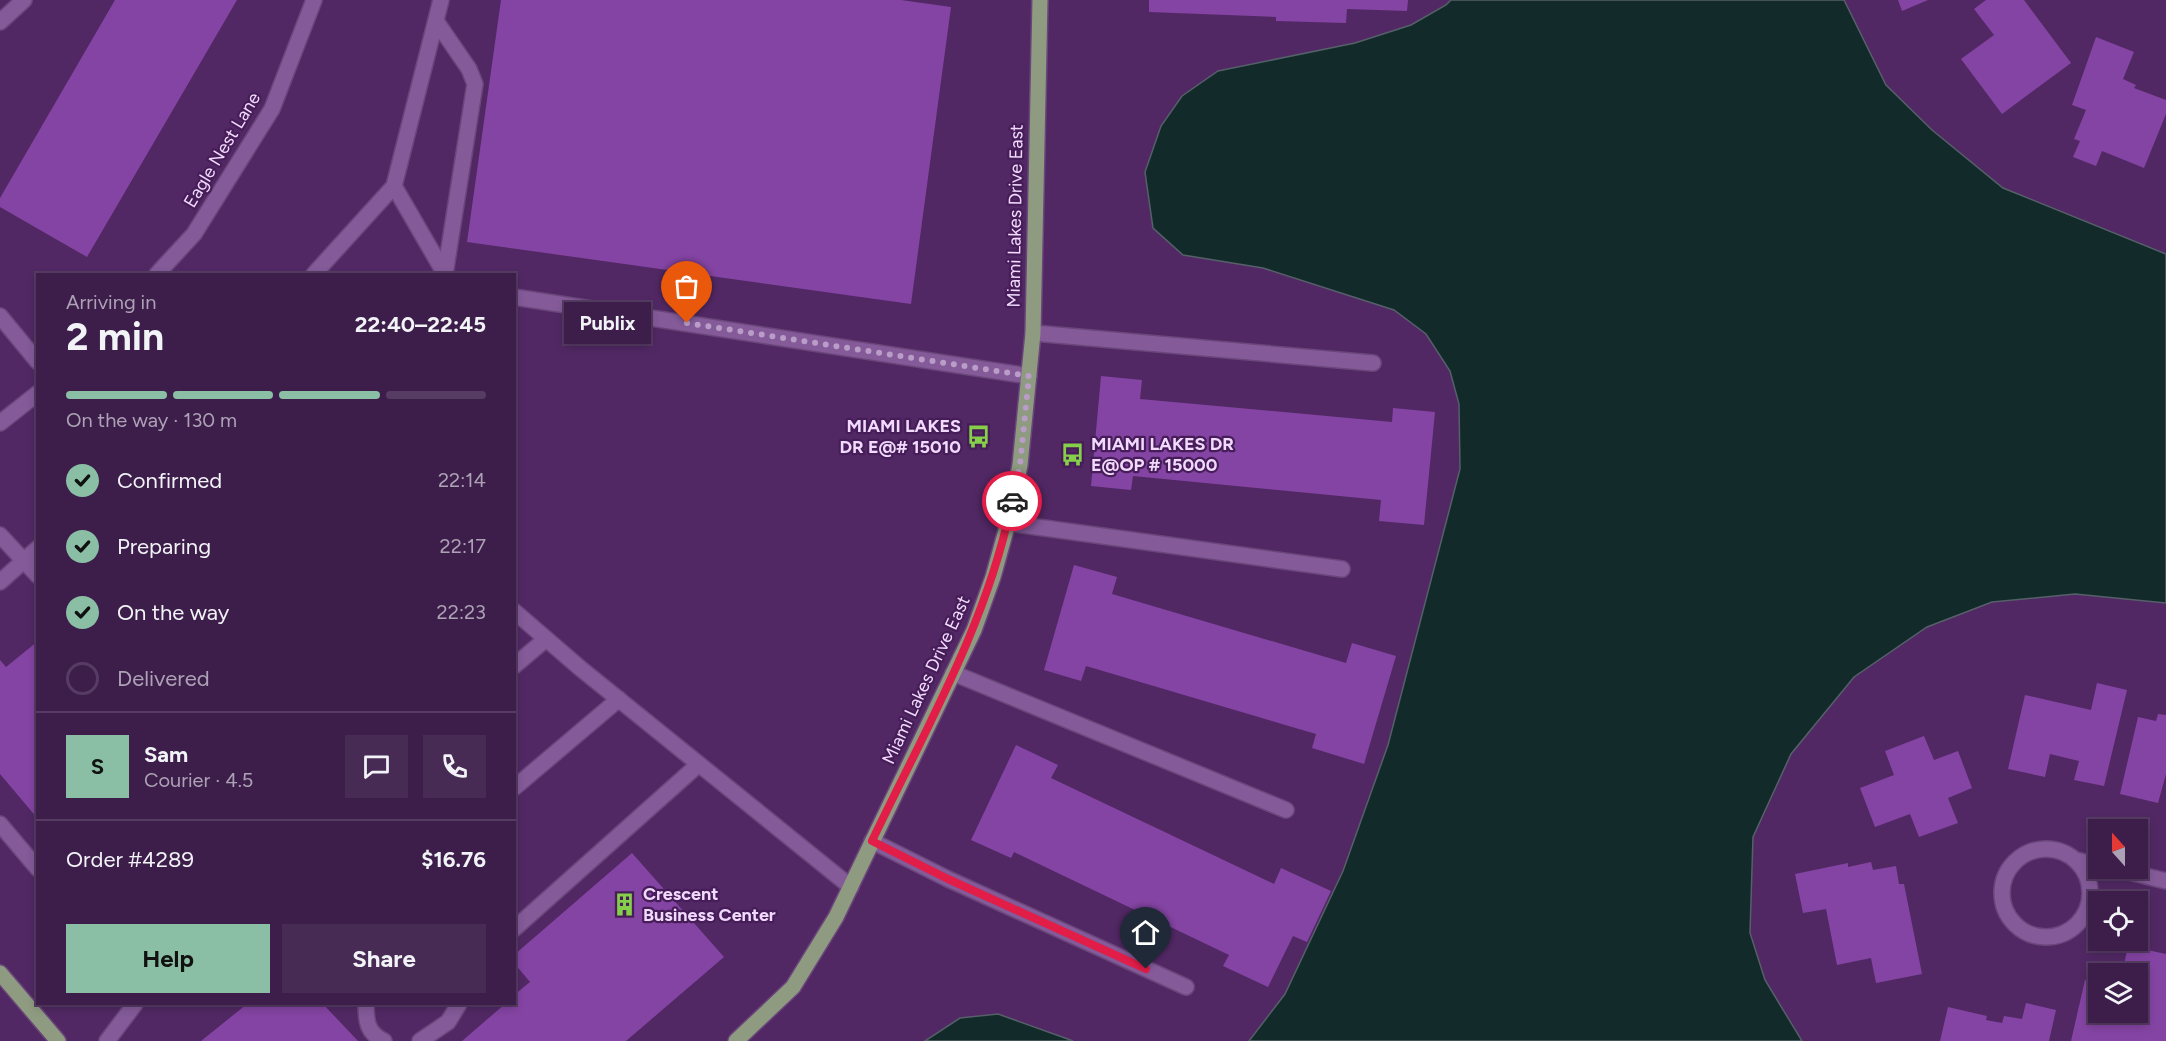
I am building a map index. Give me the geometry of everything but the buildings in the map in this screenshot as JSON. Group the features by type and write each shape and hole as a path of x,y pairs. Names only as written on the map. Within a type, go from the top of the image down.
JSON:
{"main road":[{"name":"Miami Lakes Drive East","path":"736,1041 793,987 836,917 974,630 1008,523 1020,465 1033,333 1040,0"},
{"path":"0,973 58,1041"}],"street":[{"path":"0,22 24,0"},
{"name":"Eagle Nest Lane","path":"158,273 194,234 272,109 315,0"},
{"path":"315,273 394,186 441,0"},
{"path":"436,21 469,69 475,84 445,273"},
{"path":"394,186 444,273"},
{"path":"516,297 1029,376"},
{"path":"0,316 36,360"},
{"path":"1033,333 1373,363"},
{"path":"0,423 36,395"},
{"path":"1008,523 1342,569"},
{"path":"0,536 36,574"},
{"path":"0,582 36,550"},
{"path":"516,613 851,887"},
{"path":"516,664 546,639"},
{"path":"953,673 1286,810"},
{"path":"516,786 619,699"},
{"path":"516,927 699,764"},
{"path":"0,824 36,867"},
{"path":"872,841 958,884 1186,987"},
{"path":"2076,860 2085,872 2090,885 2090,900 2086,915 2064,934 2042,937 2020,930 2010,920 2003,906 2001,892 2011,865 2022,856 2035,850 2050,848 2088,863"},
{"path":"2148,877 2166,881"},
{"path":"107,1041 134,1005"},
{"path":"366,1005 369,1028 375,1036 384,1041"},
{"path":"420,1041 448,1022 458,1005"}],"shaded area":[{"path":"1451,0 1844,0 1886,85 1932,130 2003,188 2166,254 2166,603 2075,594 1992,602 1927,627 1854,677 1791,754 1753,837 1750,933 1765,980 1802,1041 1249,1041 1285,994 1343,871 1388,745 1460,469 1459,404 1450,371 1426,334 1394,310 1263,268 1183,255 1153,228 1145,172 1161,126 1182,96 1218,71 1355,43 1411,25"},
{"path":"998,1014 1073,1041 925,1041 960,1018"}],"way so far":[{"path":"687,323 1029,376 1020,465 1012,501"}],"place":[{"name":"Publix","path":"687,323"},
{"name":"MIAMI LAKES DR E@# 15010","path":"979,436"},
{"name":"MIAMI LAKES DR E@OP # 15000","path":"1073,454"},
{"name":"Crescent Business Center","path":"625,904"}],"route":[{"path":"1012,501 993,577 974,630 872,841 948,879 1146,969"}]}
